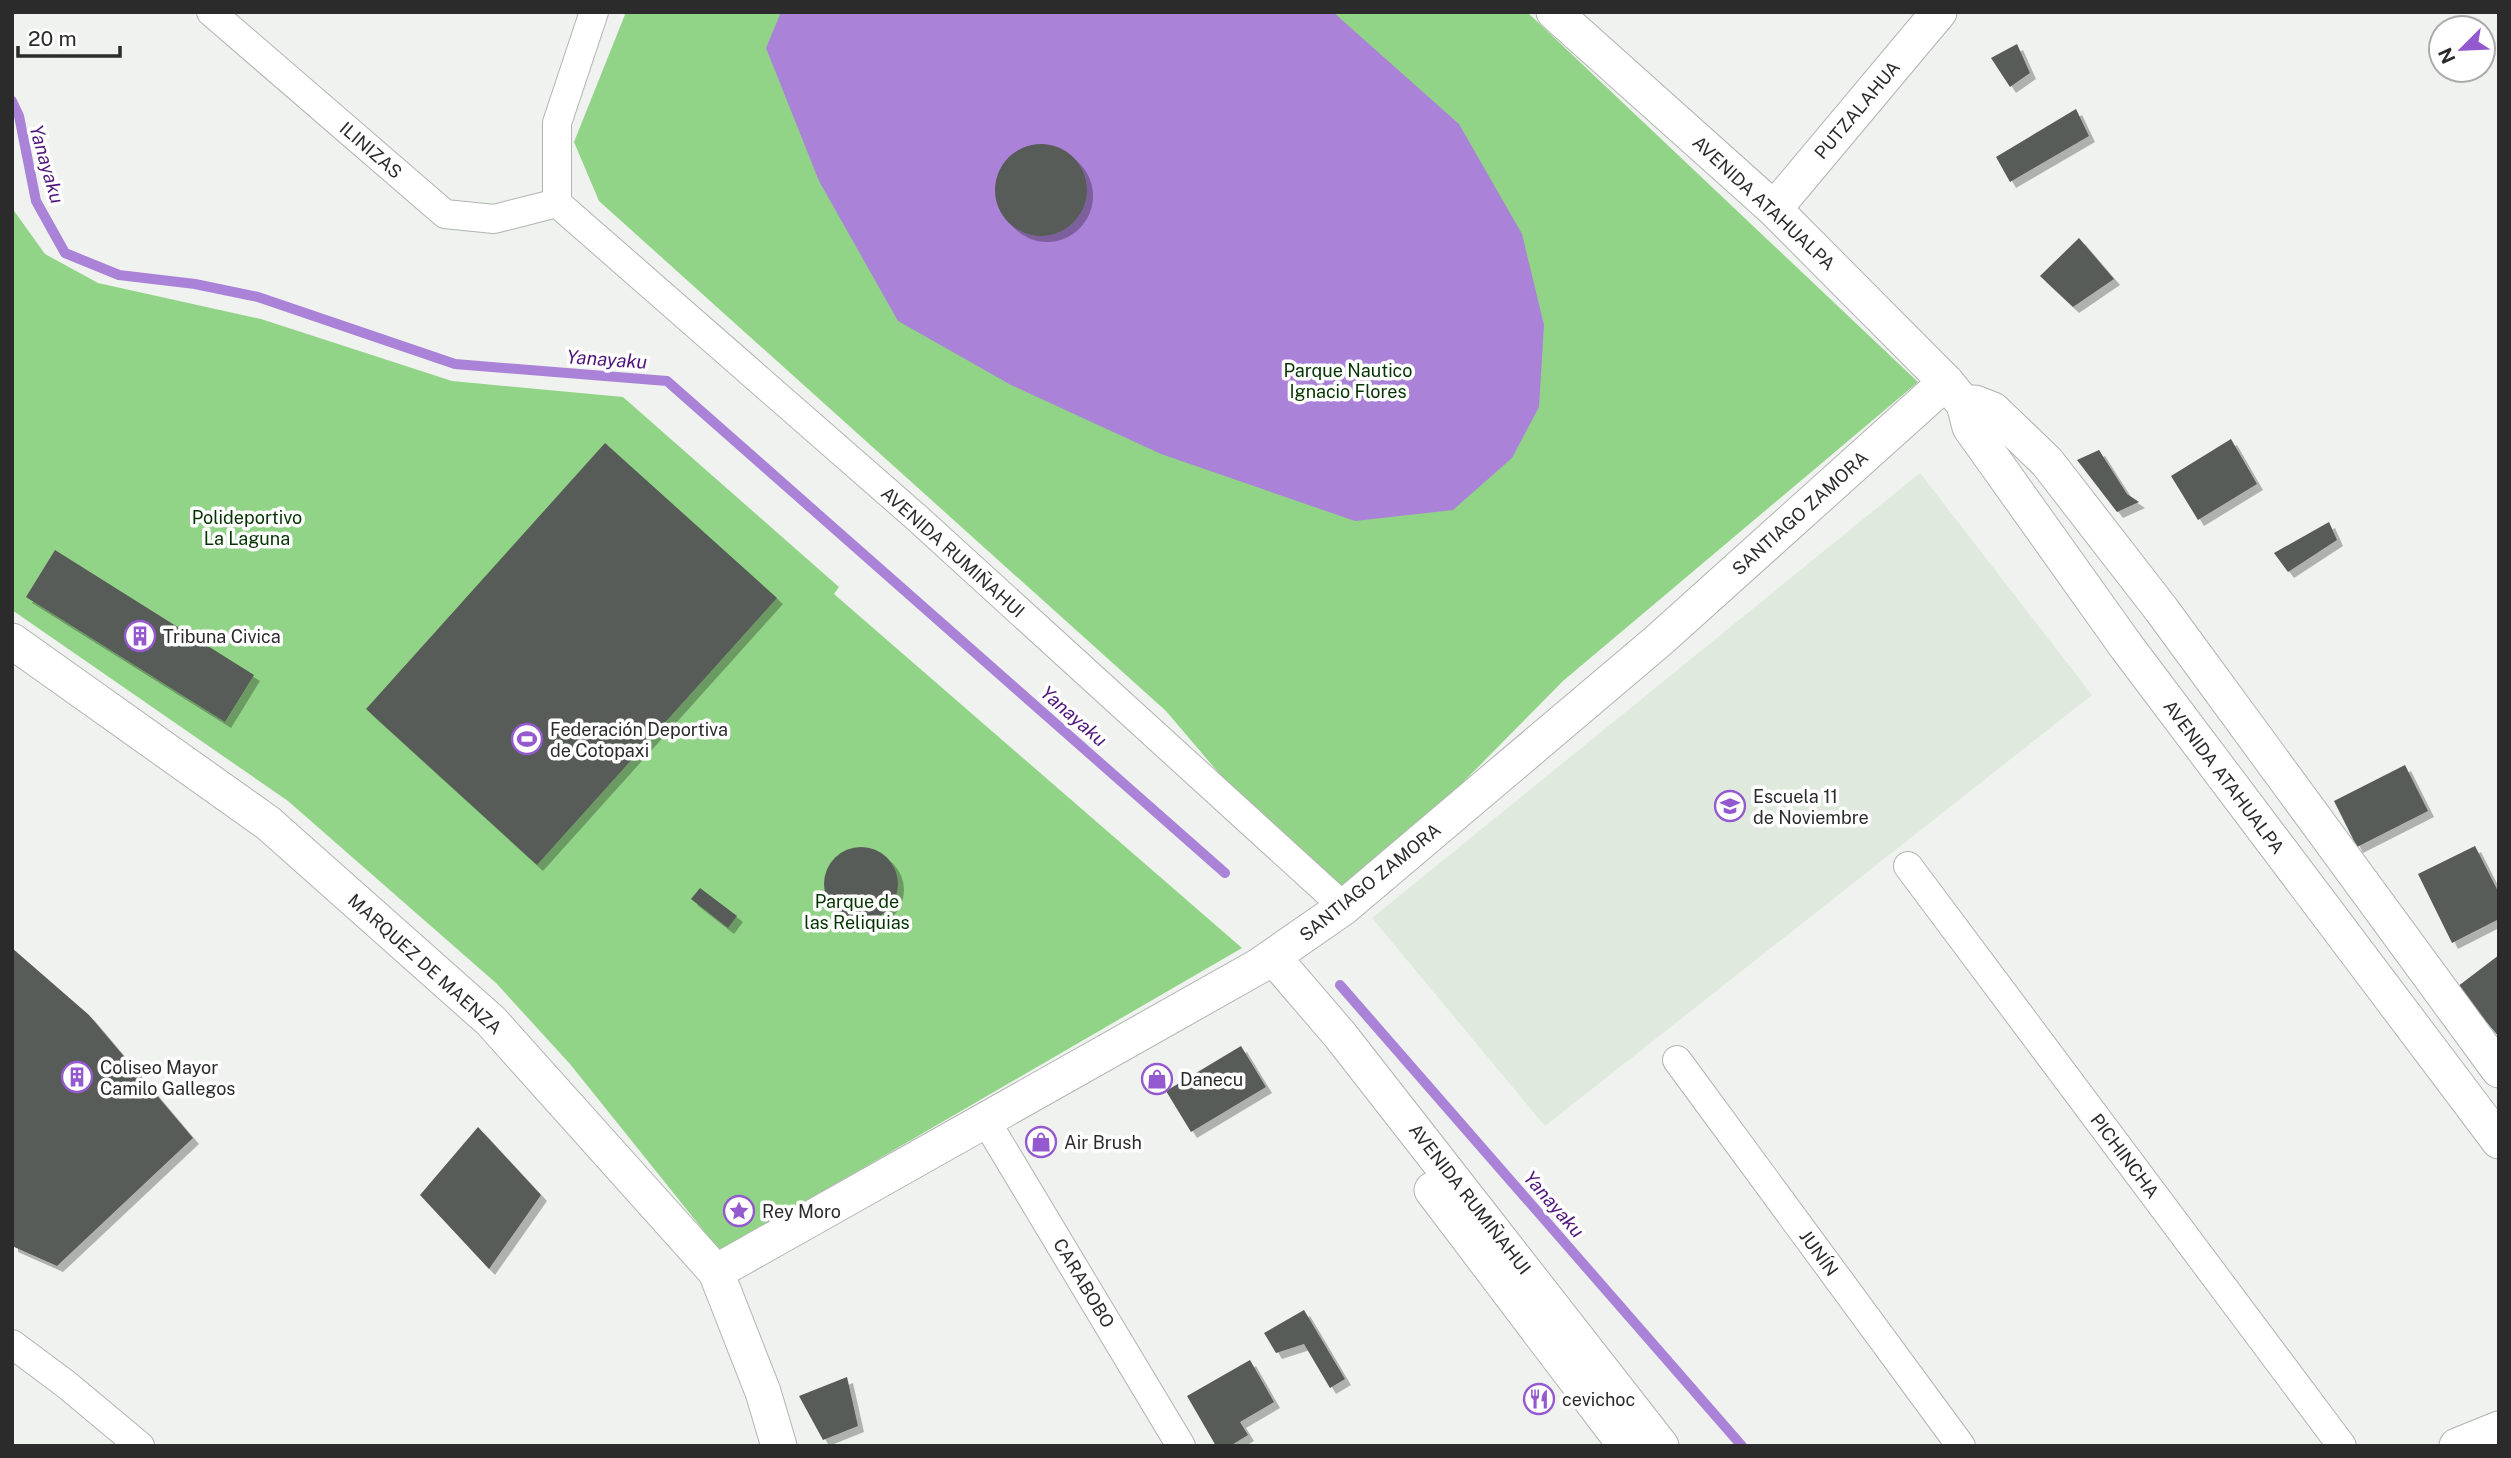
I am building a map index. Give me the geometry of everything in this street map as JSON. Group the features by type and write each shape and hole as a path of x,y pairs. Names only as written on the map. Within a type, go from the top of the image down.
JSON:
{"street":[{"name":"ILINIZAS","path":"211,12 445,214 494,219 557,203"},
{"path":"557,203 557,123 594,12"},
{"name":"AVENIDA ATAHUALPA","path":"1554,12 1774,209 1955,393 1993,410 2047,462 2161,609 2499,1070"},
{"name":"PUTZALAHUA","path":"1774,209 1939,12"},
{"name":"AVENIDA RUMIÑAHUI","path":"557,203 916,517 1339,910"},
{"name":"AVENIDA ATAHUALPA","path":"1955,393 1970,427 2126,646 2499,1141"},
{"name":"SANTIAGO ZAMORA","path":"716,1272 1270,959 1339,910 1955,393"},
{"name":"MARQUEZ DE MAENZA","path":"12,641 268,823 491,1021 716,1272 763,1392 779,1446"},
{"name":"PICHINCHA","path":"1908,866 2342,1446"},
{"name":"AVENIDA RUMIÑAHUI","path":"1270,959 1486,1240 1649,1445"},
{"name":"JUNÍN","path":"1677,1060 1961,1446"},
{"name":"CARABOBO","path":"986,1121 1181,1446"},
{"path":"12,1345 67,1385 140,1446"},
{"path":"2457,1446 2499,1429"}],"shaded area":[{"name":"Parque Nautico Ignacio Flores","path":"781,12 1333,12 1459,124 1522,234 1544,325 1539,407 1512,458 1453,510 1355,521 1161,454 1011,385 898,321 819,181 766,48"},
{"name":"Escuela 11 de Noviembre","path":"1920,473 2092,695 1545,1126 1372,918"}],"green space":[{"name":"Parque Nautico Ignacio Flores","path":"626,12 1527,12 1918,382 1563,681 1334,913 1292,859 1166,711 599,201 574,142"},
{"path":"12,208 45,254 98,283 261,319 452,381 623,397 839,587 834,594 1242,948 720,1251 570,1064 496,983 288,801 12,610"}],"building":[{"path":"2017,44 2030,73 2010,87 1991,58"},
{"path":"2076,109 2089,136 2010,182 1996,157"},
{"path":"1041,144 1058,148 1073,158 1083,173 1087,190 1083,207 1073,222 1058,232 1041,236 1024,232 1009,222 999,207 995,190 999,173 1009,158 1024,148"},
{"path":"2079,238 2114,279 2073,307 2040,276"},
{"path":"2231,439 2257,484 2198,520 2171,476"},
{"path":"605,443 777,598 537,865 366,709"},
{"path":"2099,450 2127,494 2139,502 2117,512 2077,460"},
{"path":"2329,522 2337,540 2288,572 2274,553"},
{"name":"Tribuna Civica","path":"55,550 254,675 225,722 26,597"},
{"path":"2405,765 2428,811 2357,847 2334,801"},
{"path":"2475,846 2499,893 2499,919 2452,943 2418,874"},
{"path":"854,847 868,847 882,853 892,863 898,884 896,898 882,915 868,921 854,921 840,915 830,905 824,891 824,877 830,863 840,853"},
{"path":"700,888 737,916 728,928 691,899"},
{"name":"Coliseo Mayor Camilo Gallegos","path":"12,948 89,1015 193,1138 57,1266 12,1246"},
{"path":"2499,955 2499,1037 2457,987"},
{"path":"1241,1046 1266,1087 1191,1132 1166,1091"},
{"path":"478,1127 541,1195 489,1269 420,1195"},
{"path":"1304,1310 1345,1379 1330,1388 1304,1344 1276,1353 1264,1333"},
{"path":"1250,1360 1274,1402 1240,1422 1248,1435 1230,1446 1216,1446 1187,1396"},
{"path":"847,1377 858,1426 823,1440 799,1396"}],"waterway":[{"name":"Yanayaku","path":"12,101 19,116 36,201 65,253 119,275 195,284 258,297 455,364 667,381 1225,873"},
{"name":"Yanayaku","path":"1340,985 1742,1446"}],"place":[{"name":"Tribuna Civica","path":"140,636"},
{"name":"Federación Deportiva de Cotopaxi","path":"527,739"},
{"name":"Escuela 11 de Noviembre","path":"1730,806"},
{"name":"Coliseo Mayor Camilo Gallegos","path":"77,1077"},
{"name":"Danecu","path":"1157,1079"},
{"name":"Air Brush","path":"1041,1142"},
{"name":"Rey Moro","path":"739,1211"},
{"name":"cevichoc","path":"1539,1399"}],"park label":[{"name":"Polideportivo La Laguna","path":"247,527"},
{"name":"Parque de las Reliquias","path":"857,911"}]}
